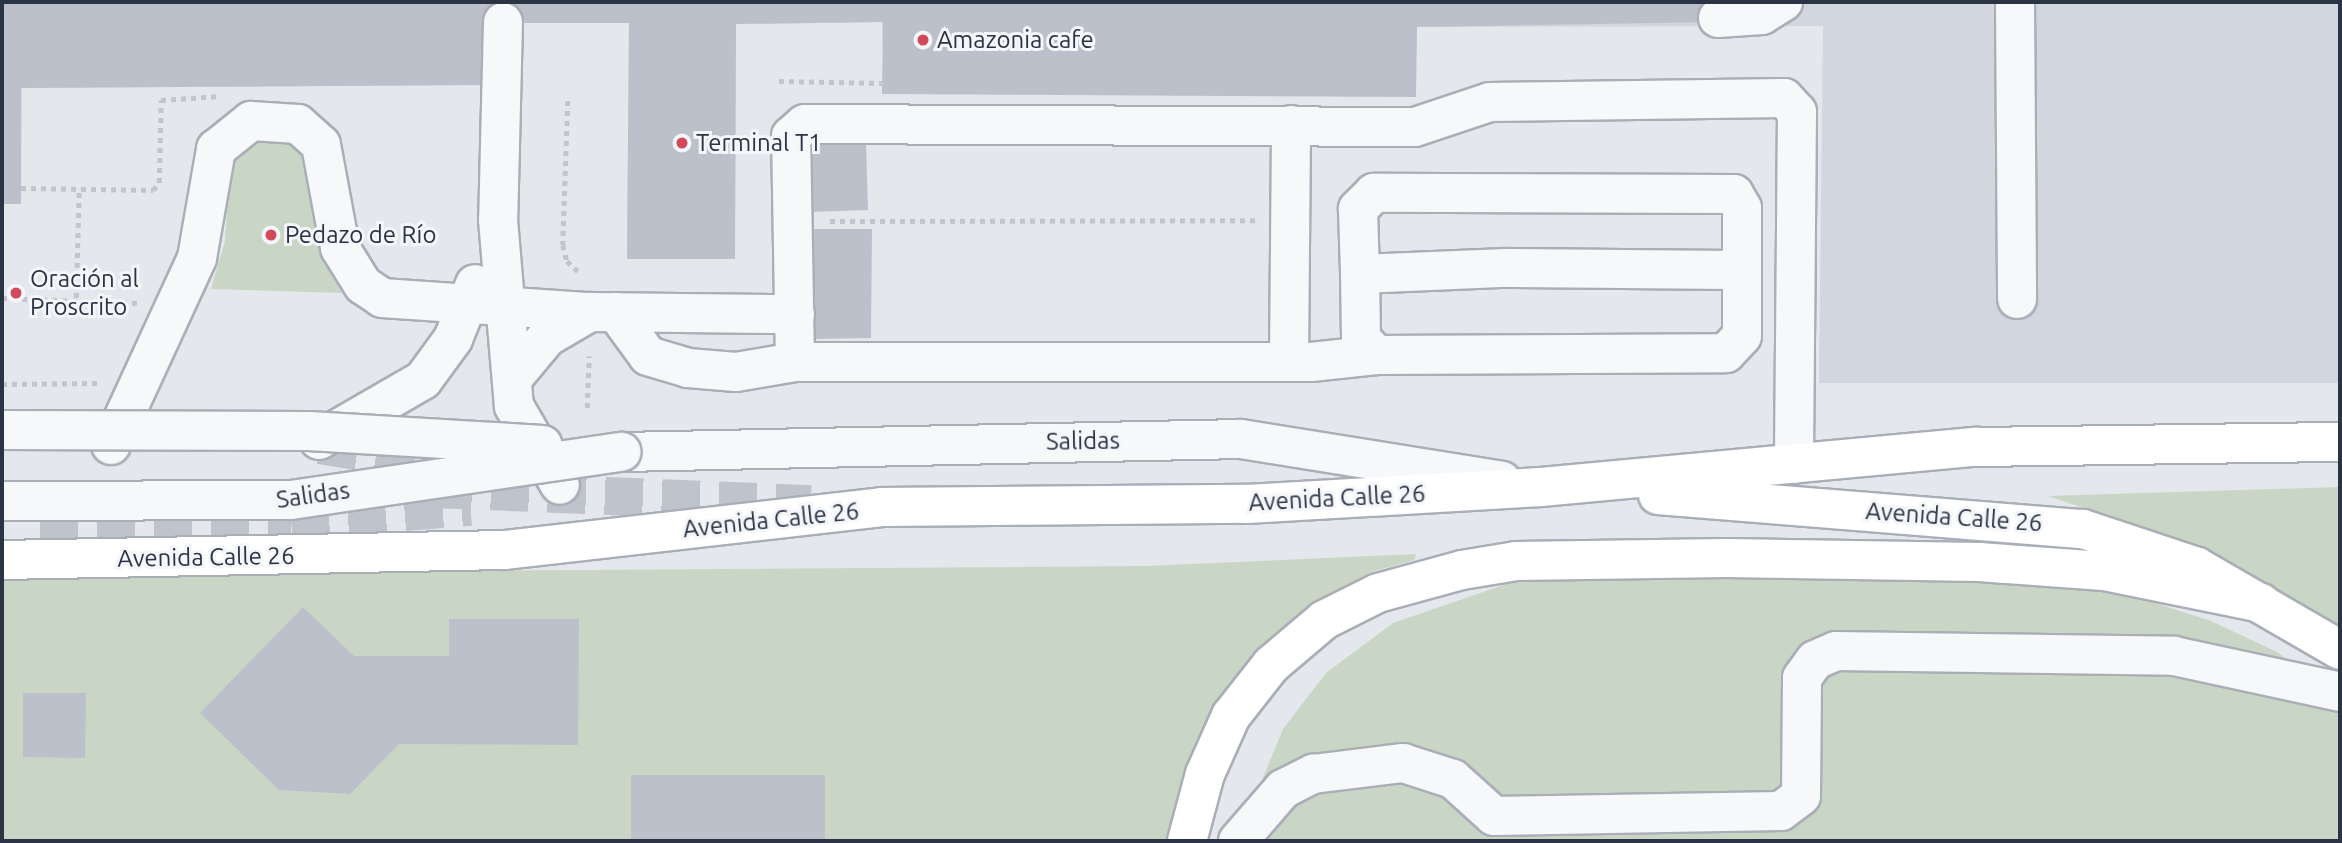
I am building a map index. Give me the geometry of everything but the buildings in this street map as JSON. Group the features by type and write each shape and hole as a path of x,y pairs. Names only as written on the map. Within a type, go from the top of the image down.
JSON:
{"main road":[{"name":"Avenida Calle 26","path":"2,561 505,550 881,507 1248,504 1541,487 1976,447 2340,442"},
{"name":"Avenida Calle 26","path":"1541,487 2083,529 2164,554 2261,603 2340,650"},
{"path":"1187,841 1205,774 1231,716 1271,665 1324,620 1377,593 1462,570 1516,561 1698,558 1979,562 2104,571 2261,603"}],"street":[{"path":"1718,18 1762,15 1783,2"},
{"path":"2015,2 2017,299"},
{"path":"503,22 498,220 512,379 526,435 560,485"},
{"path":"795,362 791,136 805,124 1415,127 1490,102 1794,103 1794,464"},
{"path":"111,445 136,383 197,258 216,149 251,121 298,124 321,145 340,248 363,285 382,298 467,307 596,312 795,314"},
{"path":"1289,362 1292,125"},
{"path":"596,312 666,364 736,372 795,362 1289,362 1377,355 1726,353 1742,336 1742,208 1726,192 1374,193 1358,209 1360,339 1377,355"},
{"path":"312,444 423,380 467,307 498,220"},
{"path":"1360,274 1742,270"},
{"path":"512,379 547,337 596,312"},
{"name":"Salidas","path":"2,430 309,431 622,452 1241,439 1541,487"},
{"name":"Salidas","path":"2,501 291,500 622,452"},
{"path":"1238,841 1283,789 1313,774 1403,763 1453,779 1494,816 1781,811 1801,796 1802,678 1815,660 1836,651 2174,656 2340,692"}],"path":[{"path":"779,81 882,83"},
{"path":"21,188 153,190 159,183 161,100 235,96"},
{"path":"568,101 563,245 567,261 596,312 587,408"},
{"path":"76,298 79,190"},
{"path":"818,221 1291,220"},
{"path":"2,298 76,298 151,308"},
{"path":"2,384 136,383"}],"shaded area":[{"path":"2,2 2340,2 2340,383 1819,383 1823,26 1417,27 1416,49 882,43 882,22 736,24 735,259 627,259 629,23 483,23 483,85 22,88 21,204 2,204"}],"green space":[{"path":"286,137 315,166 320,256 342,293 211,289 225,241 230,158 247,142"},
{"path":"2340,487 2340,638 2187,543 2048,496"},
{"path":"1416,554 1414,560 1371,572 1311,606 1172,841 2,841 2,574 1146,566"},
{"path":"1833,577 2099,585 2211,621 2275,651 2340,695 2340,841 1246,841 1249,812 1283,729 1326,673 1393,623 1518,580"}],"tunnel":[{"path":"320,445 471,470"},
{"path":"434,489 811,504"},
{"path":"40,520 291,521 470,507"}],"place":[{"name":"Amazonia cafe","path":"923,40"},
{"name":"Terminal T1","path":"682,143"},
{"name":"Pedazo de Río","path":"271,235"},
{"name":"Oración al Proscrito","path":"16,293"}]}
